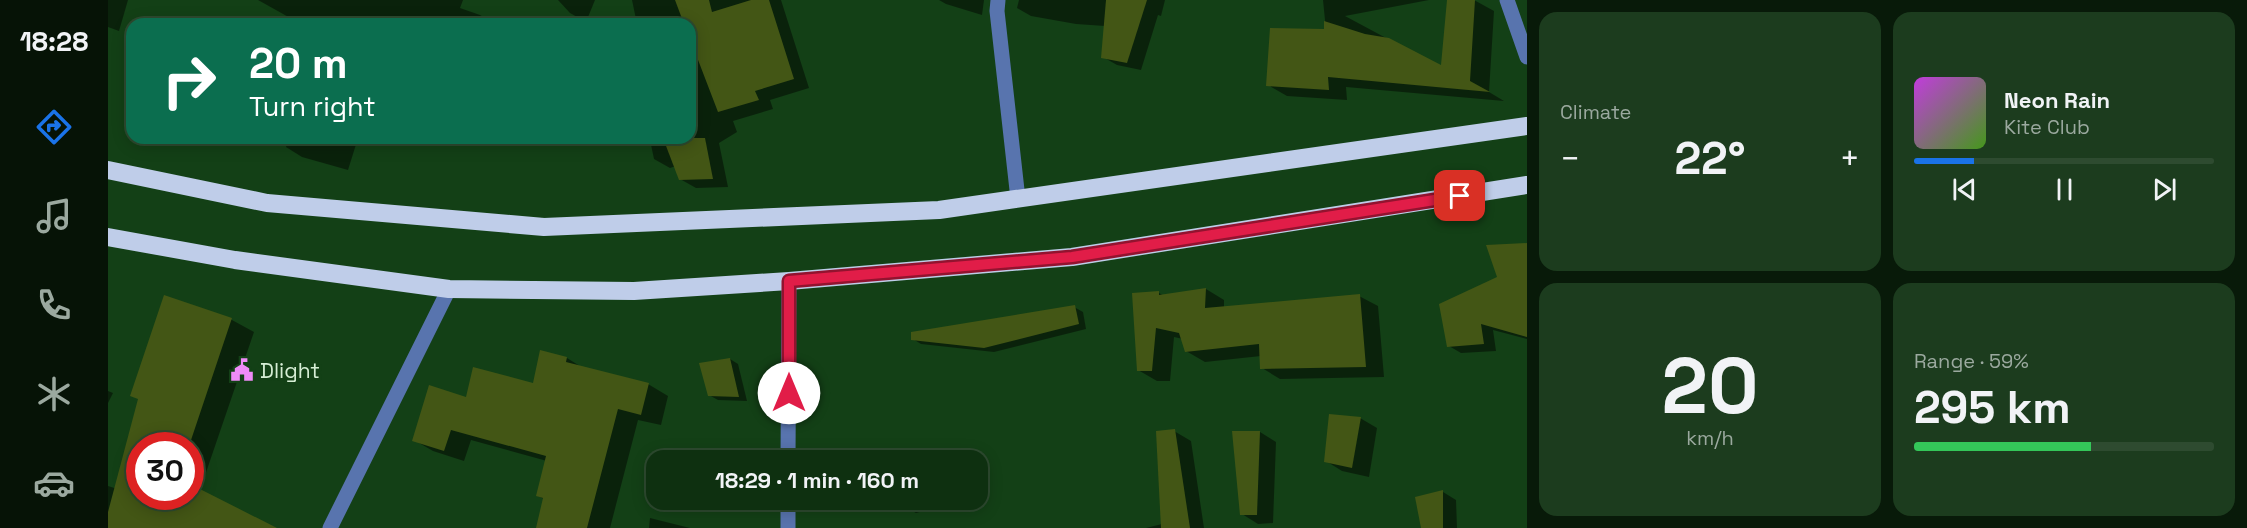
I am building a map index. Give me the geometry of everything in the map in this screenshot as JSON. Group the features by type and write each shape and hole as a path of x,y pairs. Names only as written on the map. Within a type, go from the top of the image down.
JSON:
{"highway":[{"path":"108,170 267,202 544,227 939,210 1527,126"},
{"path":"108,237 235,260 449,289 634,291 789,281 1072,257 1527,185"}],"street":[{"path":"998,0 997,11 1018,199"},
{"path":"1507,0 1527,57"},
{"path":"788,450 789,281"},
{"path":"330,528 449,289"},
{"path":"788,510 788,528"}],"building":[{"path":"675,0 709,0 712,12 751,0 769,0 794,79 755,91 759,100 718,112 696,55 696,18 682,18"},
{"path":"1106,0 1147,0 1127,63 1101,58"},
{"path":"1447,0 1475,0 1470,81 1490,92 1328,77 1329,90 1266,86 1270,28 1324,29 1324,21 1365,34 1389,38 1441,65"},
{"path":"696,138 705,138 713,179 679,180 665,144 696,144"},
{"path":"1527,243 1527,337 1481,324 1484,344 1447,347 1439,304 1497,277 1486,245"},
{"path":"1206,288 1205,308 1360,294 1366,367 1260,369 1259,344 1185,352 1179,333 1156,328 1152,371 1137,371 1132,293 1159,291 1159,295"},
{"path":"164,295 232,318 194,432 129,432 138,399 130,396"},
{"path":"1075,305 1079,324 984,348 911,340 911,332"},
{"path":"540,350 567,357 566,362 649,383 641,415 618,409 587,528 536,528 543,498 536,496 546,456 451,430 444,451 412,441 429,385 466,397 473,367 533,383"},
{"path":"730,358 739,397 708,396 699,363"},
{"path":"1329,414 1361,417 1352,468 1324,462"},
{"path":"1175,429 1190,528 1161,528 1156,431"},
{"path":"1232,431 1260,431 1257,515 1240,515"},
{"path":"126,444 126,510 204,510 204,491 277,528 108,528 108,512"},
{"path":"1443,490 1443,528 1421,528 1415,497"}],"place":[{"name":"Dlight","path":"242,370"}],"route":[{"path":"789,393 789,281 1072,257 1460,196"}]}
